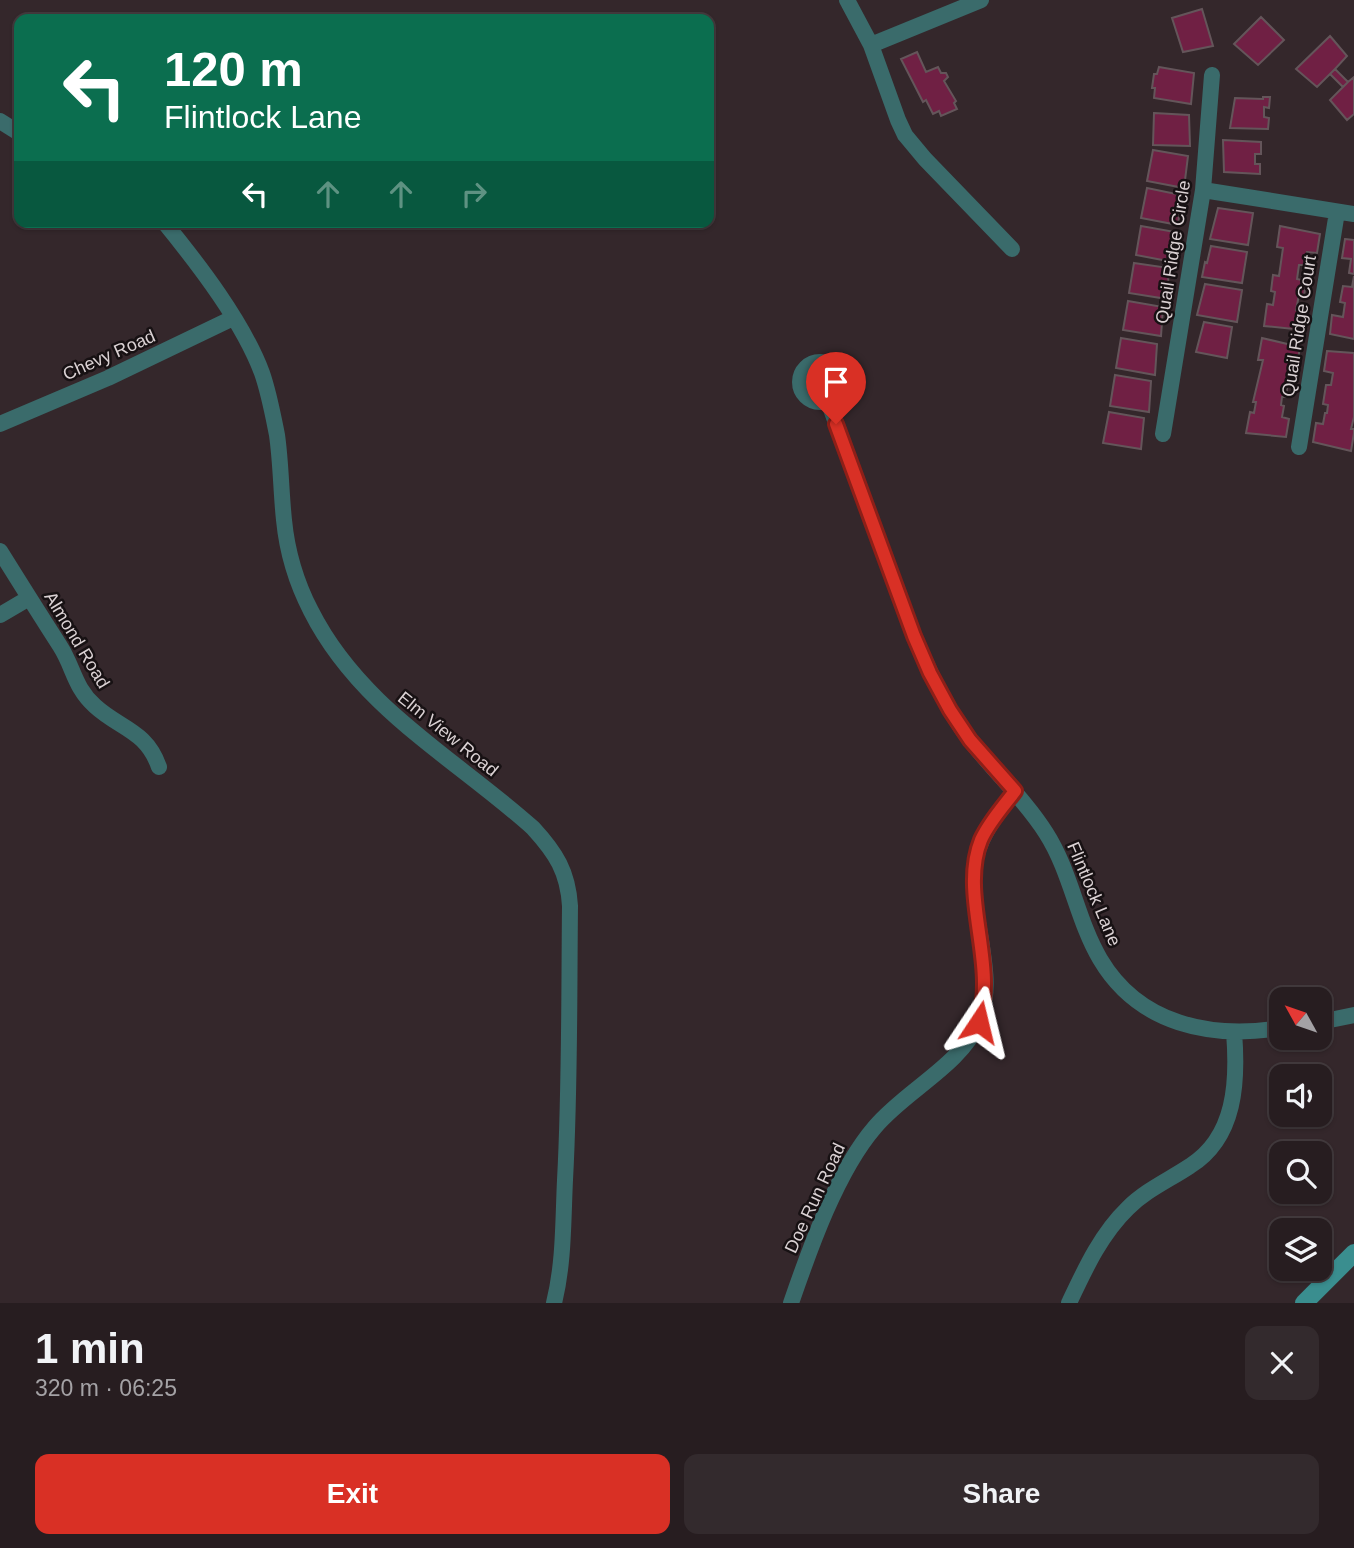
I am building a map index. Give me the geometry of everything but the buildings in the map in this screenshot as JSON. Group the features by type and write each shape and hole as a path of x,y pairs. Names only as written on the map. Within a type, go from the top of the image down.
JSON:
{"street":[{"path":"847,0 871,45 898,120 909,141 1012,250"},
{"path":"871,45 981,0"},
{"name":"Quail Ridge Circle","path":"1163,434 1203,190 1212,75"},
{"path":"1203,190 1354,214"},
{"name":"Quail Ridge Court","path":"1299,447 1337,212"},
{"name":"Elm View Road","path":"169,228 233,318 263,374 277,436 287,542 300,586 324,636 361,684 387,711 533,828 553,850 567,881 570,906 569,1099 562,1253 554,1303"},
{"name":"Chevy Road","path":"0,424 108,378 233,318"},
{"name":"Flintlock Lane","path":"828,401 930,673 970,740 1015,791 1052,844 1070,880 1100,958 1114,978 1126,992 1157,1014 1198,1029 1234,1032 1269,1029"},
{"name":"Almond Road","path":"0,551 61,648 81,690 95,706 138,736 154,752 159,767"},
{"path":"0,615 29,598"},
{"name":"Doe Run Road","path":"791,1303 826,1213 859,1148 895,1106 960,1050 979,1022 986,981 974,878 976,857 989,824 1015,791"},
{"path":"1332,1020 1354,1015"},
{"path":"1069,1303 1100,1242 1113,1223 1149,1190 1192,1165 1214,1145 1225,1126 1234,1097 1234,1032"},
{"path":"1304,1303 1354,1253"}],"route":[{"path":"836,424 930,673 970,740 1015,791 989,824 976,857 974,878 986,981 979,1022"}]}
